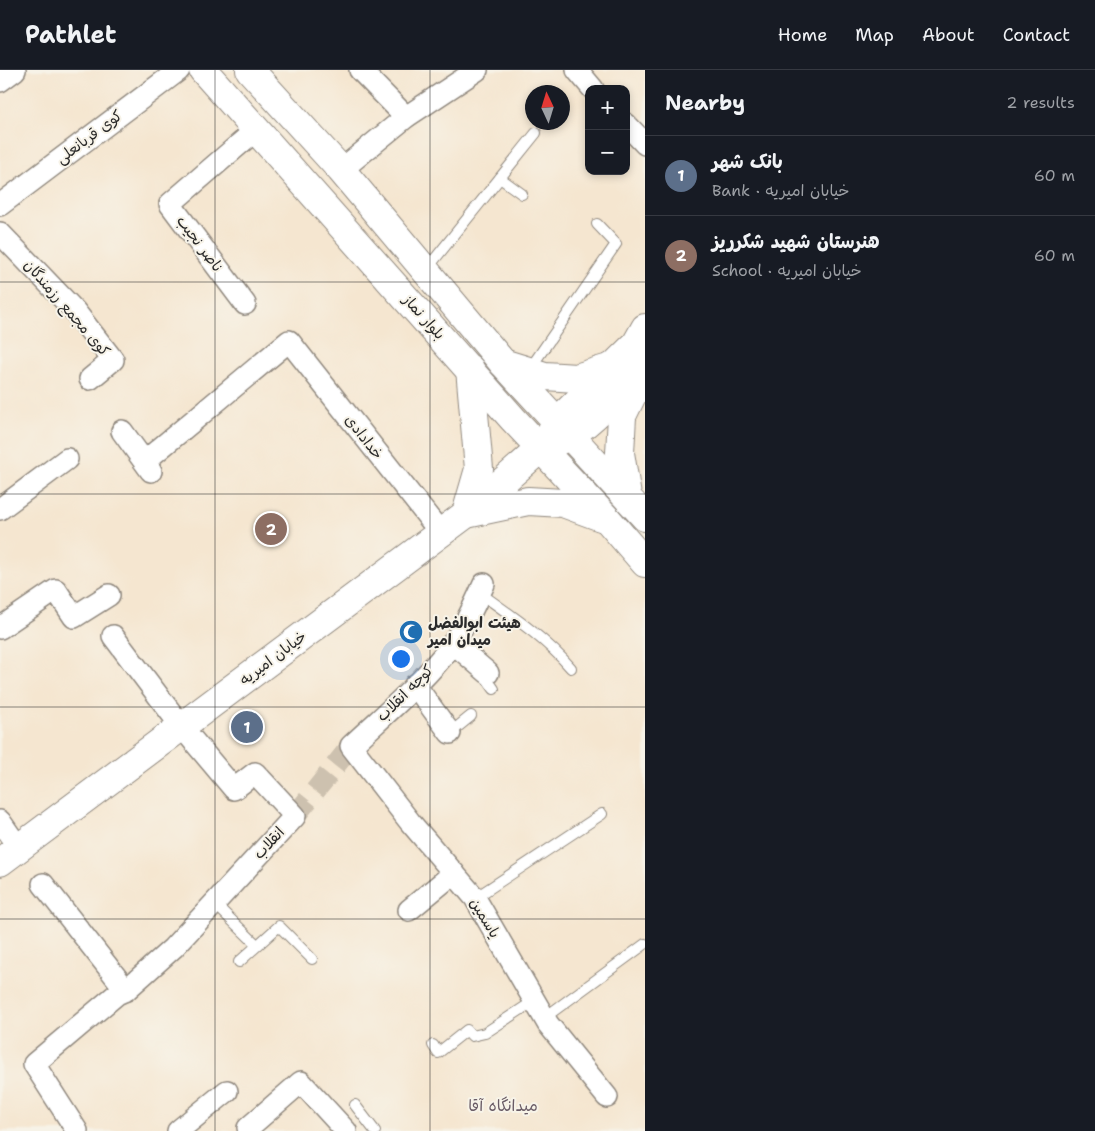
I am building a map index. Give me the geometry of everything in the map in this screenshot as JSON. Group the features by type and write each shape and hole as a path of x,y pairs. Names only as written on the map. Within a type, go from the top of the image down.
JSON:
{"main road":[{"name":"بلوار نماز","path":"203,70 645,563"},
{"name":"بلوار نماز","path":"250,70 340,170 503,363 563,430 645,516"},
{"path":"541,448 563,430 612,367 636,344 645,328"},
{"path":"563,430 595,415 645,360"},
{"path":"503,363 545,376 576,378 612,367"},
{"path":"628,496 620,453 622,416 645,368"},
{"path":"470,369 479,469 466,514 528,501 563,503 607,519"},
{"name":"خیابان امیریه","path":"9,854 466,514 541,448"}],"street":[{"path":"0,81 15,70"},
{"name":"کوی قربانعلی","path":"0,205 179,70"},
{"path":"360,70 406,116"},
{"path":"340,170 406,116 477,70"},
{"path":"578,70 590,85"},
{"path":"630,128 645,144"},
{"name":"ناصر نجیب","path":"245,304 170,204 257,129"},
{"name":"کوی مجمع رزمندگان","path":"0,233 74,310 113,360 90,379"},
{"name":"خدادادی","path":"122,431 148,466 289,341 440,532"},
{"path":"0,509 68,459"},
{"name":"کوچه انقلاب","path":"351,746 416,685 453,642 482,588"},
{"path":"0,628 56,590 74,617 109,595"},
{"path":"113,636 181,726"},
{"path":"453,642 491,681"},
{"path":"416,685 450,733"},
{"name":"انقلاب","path":"77,1131 34,1064 117,994 126,990 173,948 294,816 255,773 234,789 181,726"},
{"name":"یاسمین","path":"351,746 410,822 475,898 539,1010 608,1097"},
{"path":"0,821 9,854"},
{"path":"409,910 454,873"},
{"path":"43,884 126,990"},
{"path":"248,1128 301,1082 346,1131"},
{"path":"178,1131 227,1092"}],"lane":[{"path":"426,271 536,132"},
{"path":"500,178 522,194"},
{"path":"529,371 616,244 598,224"},
{"path":"482,588 556,652 571,668"},
{"path":"450,733 471,716"},
{"path":"475,898 602,814"},
{"path":"214,903 257,945"},
{"path":"239,962 279,926 312,960"},
{"path":"433,1045 438,1053 465,1026 472,1036 485,1033 539,1010 645,944"},
{"path":"355,1105 375,1131"}],"tunnel":[{"path":"295,816 351,746"}],"place":[{"name":"هنرستان شهید شکرریز","path":"271,529"},
{"name":"هیئت ابوالفضل میدان امیر","path":"411,632"},
{"name":"بانک شهر","path":"247,727"}],"district":[{"name":"میدانگاه آقا","path":"503,1105"}]}
